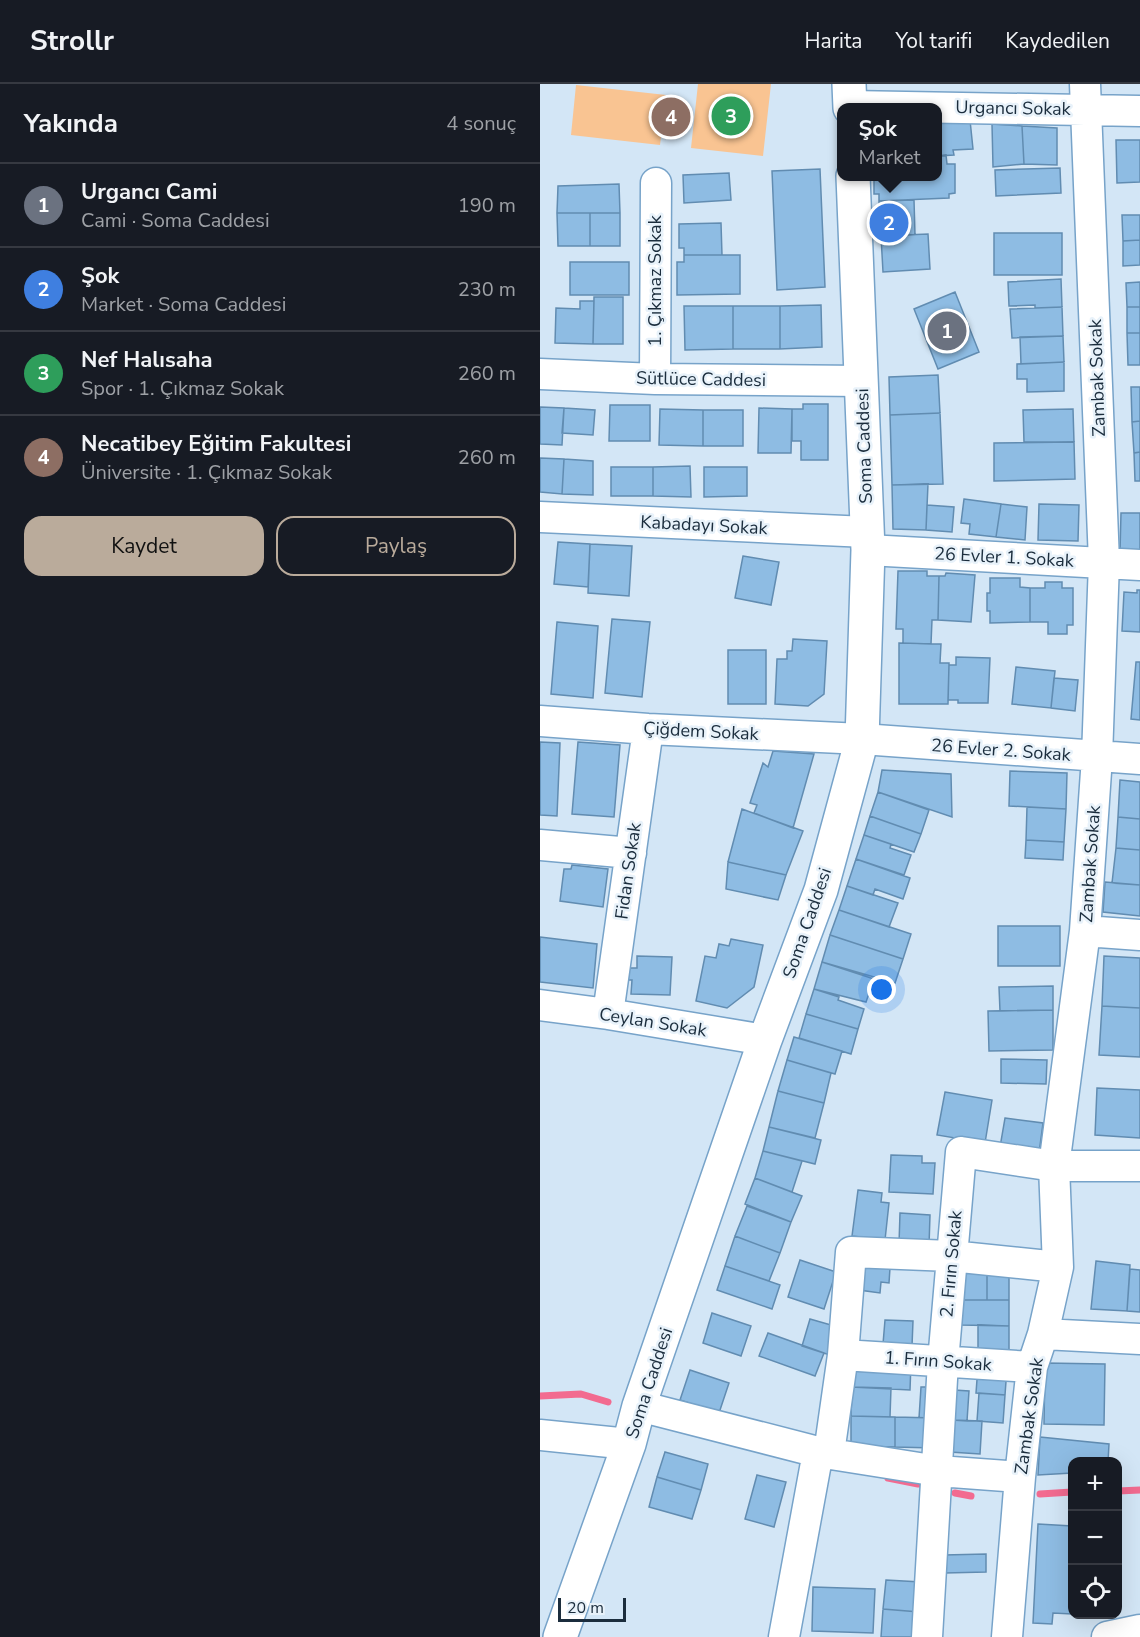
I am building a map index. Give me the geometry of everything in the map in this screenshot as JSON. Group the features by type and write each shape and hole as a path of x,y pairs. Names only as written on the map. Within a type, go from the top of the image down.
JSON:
{"main road":[{"name":"Soma Caddesi","path":"566,1636 629,1444 639,1406 765,1040 821,890 862,739 867,541 853,181"}],"street":[{"name":"Urgancı Sokak","path":"850,99 1086,97 1140,111"},
{"name":"Zambak Sokak","path":"1007,1637 1020,1477 1032,1367 1043,1334 1058,1267 1054,1166 1085,931 1097,757 1104,562 1086,97"},
{"name":"1. Çıkmaz Sokak","path":"655,379 656,183"},
{"name":"Sütlüce Caddesi","path":"540,374 655,379 861,381"},
{"name":"Kabadayı Sokak","path":"540,517 867,541"},
{"name":"26 Evler 1. Sokak","path":"867,541 1140,565"},
{"name":"Çiğdem Sokak","path":"540,721 648,729 862,739"},
{"name":"Fidan Sokak","path":"608,1014 648,729"},
{"name":"26 Evler 2. Sokak","path":"862,739 1140,759"},
{"path":"540,845 631,852"},
{"path":"1085,931 1140,935"},
{"name":"Ceylan Sokak","path":"540,1005 765,1040"},
{"name":"2. Fırın Sokak","path":"927,1637 951,1256 961,1152 1054,1166"},
{"path":"1054,1166 1140,1166"},
{"path":"784,1637 843,1355 851,1252 951,1256 1058,1267"},
{"path":"1043,1334 1140,1339"},
{"name":"1. Fırın Sokak","path":"843,1355 1032,1367"},
{"path":"639,1406 824,1452 938,1471 1020,1477"},
{"path":"540,1435 629,1444"},
{"path":"1107,1637 1140,1630"}],"shaded area":[{"path":"698,84 771,84 763,156 691,148"},
{"path":"576,85 666,95 660,145 571,135"}],"building":[{"path":"942,120 970,120 973,149 953,150 954,155 942,156"},
{"path":"992,124 1022,126 1024,164 993,167"},
{"path":"1022,126 1057,128 1057,165 1024,164"},
{"path":"1116,140 1140,140 1140,182 1117,183"},
{"path":"942,155 946,155 947,164 955,164 955,193 949,194 949,198 879,201 879,194 874,194 874,181 942,181"},
{"path":"1060,168 1061,193 996,196 995,170"},
{"path":"820,169 825,287 777,290 772,171"},
{"path":"729,173 731,200 684,203 683,175"},
{"path":"619,184 620,213 557,213 558,186"},
{"path":"914,200 915,235 881,236 879,201"},
{"path":"557,213 590,213 590,246 558,246"},
{"path":"590,213 620,213 620,246 590,246"},
{"path":"1122,215 1140,215 1140,240 1123,241"},
{"path":"721,223 722,255 684,255 684,248 679,248 679,224"},
{"path":"994,233 1062,233 1062,275 994,275"},
{"path":"928,234 930,269 883,272 881,236"},
{"path":"1140,240 1140,265 1123,266 1123,241"},
{"path":"684,255 740,255 740,294 677,295 677,262 684,262"},
{"path":"570,262 629,262 629,295 570,295"},
{"path":"1061,279 1062,307 1009,306 1008,282"},
{"path":"1140,282 1140,307 1127,307 1126,283"},
{"path":"955,292 979,352 938,369 914,309"},
{"path":"594,297 623,297 623,344 593,344"},
{"path":"580,301 594,301 593,344 555,343 556,308 580,309"},
{"path":"821,305 822,347 780,349 780,306"},
{"path":"684,306 733,306 733,349 685,350"},
{"path":"733,306 780,306 780,349 733,349"},
{"path":"1062,307 1063,336 1012,338 1010,309"},
{"path":"1127,307 1140,307 1140,333 1127,333"},
{"path":"1127,333 1140,333 1140,365 1128,365"},
{"path":"1063,336 1064,362 1021,364 1020,337"},
{"path":"1064,362 1064,391 1027,392 1027,379 1017,379 1017,364"},
{"path":"938,375 940,413 890,415 889,377"},
{"path":"1131,387 1140,387 1140,421 1132,422"},
{"path":"803,404 828,404 828,460 801,460 801,441 792,441 792,409 803,409"},
{"path":"610,405 650,405 650,441 609,441"},
{"path":"540,407 564,408 562,445 540,444"},
{"path":"564,408 595,410 593,435 562,433"},
{"path":"759,408 792,409 791,453 758,453"},
{"path":"660,409 703,410 703,446 659,445"},
{"path":"1073,409 1074,442 1024,442 1023,410"},
{"path":"703,410 743,410 743,446 703,446"},
{"path":"940,413 943,484 892,485 890,415"},
{"path":"1140,421 1140,452 1134,453 1132,422"},
{"path":"1074,442 1075,479 994,481 994,443"},
{"path":"1140,452 1140,481 1135,481 1134,453"},
{"path":"540,458 564,459 562,494 540,492"},
{"path":"564,459 593,461 593,495 562,494"},
{"path":"690,466 691,497 653,496 653,467"},
{"path":"611,467 653,467 653,496 611,496"},
{"path":"704,467 747,467 747,496 704,497"},
{"path":"928,484 926,530 893,529 892,485"},
{"path":"964,499 1001,504 996,537 969,534 970,524 961,523"},
{"path":"1001,504 1027,507 1025,540 996,537"},
{"path":"1039,504 1079,505 1078,541 1038,540"},
{"path":"927,505 954,507 952,532 926,530"},
{"path":"1121,513 1140,513 1140,554 1120,552"},
{"path":"558,542 590,544 588,587 554,584"},
{"path":"590,544 632,546 629,596 588,593"},
{"path":"743,556 779,562 771,605 735,598"},
{"path":"898,571 927,571 927,576 939,576 938,620 932,620 931,644 903,643 903,629 896,629"},
{"path":"946,573 975,575 971,622 938,620 939,576 945,576"},
{"path":"990,578 1020,578 1020,587 1030,588 1030,622 990,623 987,593 990,593"},
{"path":"1045,582 1062,582 1062,588 1073,588 1073,625 1067,625 1067,634 1048,634 1048,622 1030,622 1030,588 1045,588"},
{"path":"1137,590 1140,590 1140,632 1122,631 1124,592 1137,593"},
{"path":"612,619 650,622 642,697 605,693"},
{"path":"557,622 598,626 593,698 551,694"},
{"path":"793,639 827,641 824,694 808,706 775,704 777,659 787,659 787,651 792,651"},
{"path":"899,643 941,644 940,663 949,663 948,704 899,704"},
{"path":"728,650 766,650 766,704 728,704"},
{"path":"956,657 990,658 988,703 958,703 958,700 948,700 949,665 956,665"},
{"path":"1136,662 1140,662 1140,720 1131,719"},
{"path":"1016,667 1055,671 1051,708 1012,704"},
{"path":"1054,678 1078,680 1075,711 1051,708"},
{"path":"540,742 560,743 557,816 540,815"},
{"path":"578,742 620,745 614,817 572,814"},
{"path":"773,751 814,754 793,828 754,813 757,805 750,803 763,763 768,767"},
{"path":"882,770 951,774 952,817 878,792"},
{"path":"1010,771 1067,773 1066,809 1009,806"},
{"path":"1120,780 1140,782 1140,819 1118,817"},
{"path":"878,792 929,810 921,834 870,816"},
{"path":"1027,807 1066,809 1064,842 1026,840"},
{"path":"742,809 803,831 786,875 728,862"},
{"path":"870,816 921,834 914,852 864,835"},
{"path":"1118,817 1140,819 1140,850 1116,848"},
{"path":"864,835 891,844 890,848 911,855 904,875 856,859"},
{"path":"1026,840 1064,842 1063,860 1025,858"},
{"path":"1116,848 1140,850 1140,885 1112,883"},
{"path":"856,859 910,878 903,899 875,889 873,895 847,886"},
{"path":"728,862 786,875 778,900 726,889"},
{"path":"572,865 608,869 603,907 560,901 564,869 571,869"},
{"path":"1105,882 1140,885 1140,916 1103,912"},
{"path":"847,886 898,903 889,927 839,910"},
{"path":"839,910 911,934 903,959 830,935"},
{"path":"998,926 1060,926 1060,966 998,966"},
{"path":"830,935 903,959 895,983 822,962"},
{"path":"540,937 597,944 593,988 540,982"},
{"path":"731,939 763,945 754,987 727,1008 696,1001 705,956 716,958 719,944 729,946"},
{"path":"637,956 672,957 670,995 631,994 632,980 628,980 628,968 637,968"},
{"path":"1104,956 1140,958 1140,1008 1102,1006"},
{"path":"822,962 874,979 866,1002 814,989"},
{"path":"1053,986 1053,1010 1000,1011 999,987"},
{"path":"814,989 839,997 838,1000 864,1009 858,1029 806,1014"},
{"path":"1102,1006 1140,1008 1140,1057 1099,1055"},
{"path":"1053,1010 1053,1050 989,1051 988,1011"},
{"path":"806,1014 858,1029 851,1054 799,1038"},
{"path":"794,1037 842,1051 835,1074 787,1060"},
{"path":"1001,1059 1047,1060 1046,1084 1001,1083"},
{"path":"787,1060 831,1073 824,1103 778,1091"},
{"path":"1097,1088 1140,1090 1140,1138 1095,1135"},
{"path":"778,1091 824,1103 815,1138 769,1127"},
{"path":"945,1092 992,1100 985,1143 937,1135"},
{"path":"1005,1118 1043,1123 1039,1153 1000,1147"},
{"path":"769,1127 821,1140 815,1164 763,1151"},
{"path":"763,1151 802,1161 792,1192 755,1178"},
{"path":"891,1155 922,1156 922,1163 935,1163 933,1194 889,1192"},
{"path":"755,1178 802,1196 791,1222 745,1204"},
{"path":"858,1190 882,1193 881,1202 889,1203 885,1240 852,1236"},
{"path":"747,1206 791,1222 780,1253 735,1236"},
{"path":"900,1213 930,1215 929,1246 899,1244"},
{"path":"735,1236 780,1253 769,1281 725,1266"},
{"path":"800,1260 836,1272 824,1309 788,1297"},
{"path":"1096,1261 1130,1265 1127,1311 1091,1309"},
{"path":"862,1265 890,1268 889,1283 881,1282 880,1293 859,1290"},
{"path":"725,1266 780,1285 772,1309 717,1290"},
{"path":"1130,1269 1140,1270 1140,1312 1127,1311"},
{"path":"961,1272 987,1272 987,1300 961,1300"},
{"path":"987,1272 1009,1272 1009,1300 987,1300"},
{"path":"961,1300 1009,1300 1009,1326 961,1325"},
{"path":"712,1313 751,1326 741,1356 703,1343"},
{"path":"810,1319 838,1327 830,1355 802,1346"},
{"path":"885,1320 913,1321 912,1346 883,1344"},
{"path":"978,1325 1009,1326 1009,1355 978,1354"},
{"path":"768,1333 824,1353 815,1376 759,1356"},
{"path":"853,1361 911,1363 910,1390 852,1387"},
{"path":"1045,1363 1105,1364 1104,1425 1044,1424"},
{"path":"978,1366 1007,1368 1005,1395 976,1393"},
{"path":"690,1370 729,1383 719,1413 680,1400"},
{"path":"852,1387 891,1388 890,1417 851,1416"},
{"path":"921,1387 936,1387 935,1418 919,1418"},
{"path":"954,1390 969,1391 967,1421 952,1420"},
{"path":"979,1393 1005,1395 1003,1423 977,1421"},
{"path":"851,1416 895,1417 895,1447 851,1446"},
{"path":"895,1417 935,1418 934,1448 895,1447"},
{"path":"952,1420 982,1421 980,1454 950,1452"},
{"path":"1040,1437 1109,1444 1108,1457 1068,1457 1068,1473 1038,1475"},
{"path":"665,1452 708,1464 701,1490 657,1477"},
{"path":"757,1475 786,1482 774,1527 745,1519"},
{"path":"657,1477 701,1490 692,1519 649,1507"},
{"path":"1038,1524 1068,1526 1068,1614 1053,1613 1052,1624 1033,1623"},
{"path":"986,1554 986,1572 945,1573 944,1555"},
{"path":"886,1580 921,1582 919,1612 883,1609"},
{"path":"813,1587 875,1589 873,1633 812,1631"},
{"path":"883,1609 919,1612 917,1637 881,1637"}],"waterway":[{"path":"540,1396 581,1394 608,1402"},
{"path":"888,1478 918,1484"},
{"path":"1122,1491 1140,1490"},
{"path":"1040,1494 1068,1492"},
{"path":"955,1493 971,1496"}],"place":[{"name":"Nef Halısaha","path":"731,116"},
{"name":"Necatibey Eğitim Fakultesi","path":"671,117"},
{"name":"Şok","path":"889,223"},
{"name":"Urgancı Cami","path":"947,331"}]}
